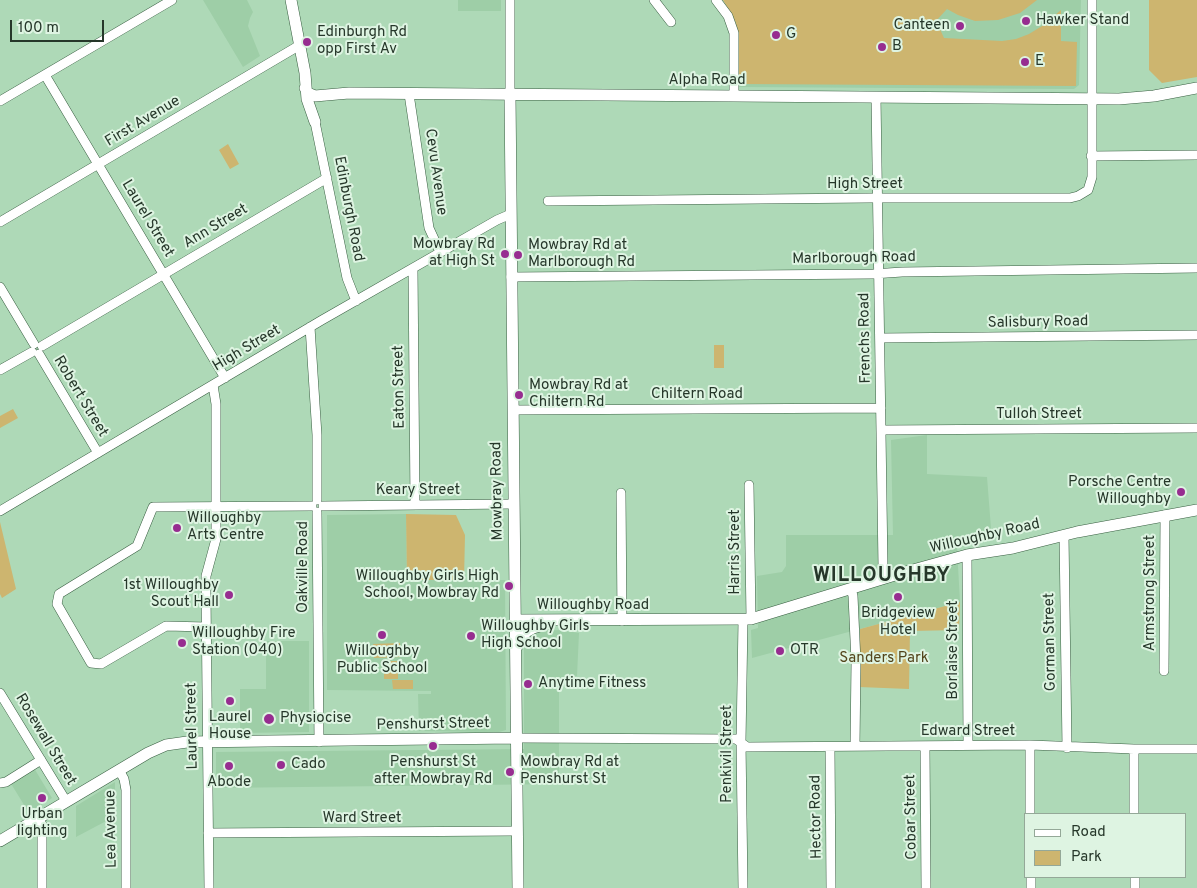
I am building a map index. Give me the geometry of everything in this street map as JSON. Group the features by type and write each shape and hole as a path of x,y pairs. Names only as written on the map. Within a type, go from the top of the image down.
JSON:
{"main road":[{"path":"291,0 300,45 315,101 315,122"},
{"path":"310,86 315,122"},
{"name":"Alpha Road","path":"310,86 349,93 409,94 1135,99 1197,88"},
{"name":"Mowbray Road","path":"510,95 514,652 518,888"},
{"name":"Willoughby Road","path":"515,620 747,620 967,555 1013,548 1064,535 1197,510"},
{"path":"514,652 526,632 552,620"},
{"name":"Penshurst Street","path":"0,841 148,752 166,745 206,742 515,738"}],"street":[{"path":"0,101 172,0"},
{"path":"510,0 510,95"},
{"path":"654,0 671,22"},
{"path":"716,0 728,16 734,33 734,96"},
{"name":"High Street","path":"548,201 1074,198 1085,193 1090,186 1092,0"},
{"name":"First Avenue","path":"0,222 300,45"},
{"name":"Laurel Street","path":"45,75 225,378"},
{"name":"Cevu Avenue","path":"409,94 429,228 440,252"},
{"name":"Frenchs Road","path":"876,97 883,567 886,578"},
{"name":"Edinburgh Road","path":"315,122 347,278 356,301"},
{"path":"1091,156 1197,155"},
{"name":"Ann Street","path":"0,370 327,178"},
{"name":"High Street","path":"0,511 310,327 440,252 511,214"},
{"name":"Eaton Street","path":"413,268 415,505"},
{"name":"Marlborough Road","path":"511,277 1197,268"},
{"name":"Robert Street","path":"0,288 98,453"},
{"name":"Oakville Road","path":"310,327 317,435 319,742"},
{"name":"Salisbury Road","path":"880,338 1197,336"},
{"name":"Laurel Street","path":"209,888 206,742 206,576 216,541 216,404 213,385"},
{"name":"Chiltern Road","path":"513,410 881,408"},
{"name":"Tulloh Street","path":"882,430 1197,428"},
{"name":"Harris Street","path":"747,620 749,485"},
{"path":"621,493 622,621"},
{"name":"Keary Street","path":"206,627 166,626 101,664 91,663 57,604 59,594 137,546 153,507 514,504"},
{"name":"Armstrong Street","path":"1164,671 1165,515"},
{"name":"Gorman Street","path":"1064,535 1066,748"},
{"name":"Borlaise Street","path":"967,555 968,745"},
{"path":"851,589 853,596 856,662 855,746"},
{"name":"Penkivil Street","path":"743,888 741,742 747,620"},
{"name":"Rosewall Street","path":"0,692 66,801"},
{"name":"Penshurst Street","path":"515,738 736,738 741,742"},
{"name":"Edward Street","path":"741,742 747,747 1030,745 1066,748 1197,749"},
{"path":"1030,745 1030,813"},
{"name":"Cobar Street","path":"925,746 926,888"},
{"name":"Hector Road","path":"830,747 831,888"},
{"path":"1134,749 1134,813"},
{"path":"0,783 6,782 41,760"},
{"name":"Lea Avenue","path":"119,770 124,779 126,790 126,888"},
{"path":"39,818 42,825 42,888"},
{"name":"Ward Street","path":"208,834 517,831"}],"shaded area":[{"path":"203,0 247,0 253,12 248,26 260,56 243,67"},
{"path":"458,0 501,0 501,11 458,11"},
{"path":"726,0 1081,0 1079,85 1074,89 737,87 739,21"},
{"path":"927,435 927,474 987,477 992,541 974,543 957,548 960,602 752,658 751,630 758,628 757,576 782,572 786,566 786,535 893,535 891,440"},
{"name":"Willoughby Public School","path":"406,514 407,580 505,580 506,730 499,732 419,731 418,694 431,694 431,691 327,690 327,515"},
{"path":"561,630 579,633 577,676 559,678 559,784 216,788 216,752 524,749 524,647 530,636 539,631"},
{"path":"266,641 309,641 309,732 240,733 240,689 266,689"},
{"path":"34,768 52,798 29,813 10,782"},
{"path":"115,782 115,820 110,819 76,837 76,806"}],"green space":[{"path":"723,0 1037,0 1020,13 998,20 975,21 947,9 935,22 944,38 1002,41 1016,39 1029,34 1061,10 1061,41 1077,42 1076,86 738,84 736,23"},
{"path":"1149,0 1197,0 1197,77 1162,83 1149,70"},
{"path":"228,144 239,164 230,169 219,150"},
{"path":"714,345 724,345 724,368 714,368"},
{"path":"13,409 18,418 0,428 0,416"},
{"path":"406,514 456,515 465,535 464,580 407,580"},
{"path":"0,522 16,589 2,598 0,594"},
{"name":"Sanders Park","path":"960,602 959,630 910,631 909,689 859,687 860,629"},
{"path":"400,643 401,657 374,658 373,644"},
{"path":"384,661 398,661 398,679 384,679"},
{"path":"392,680 413,680 413,689 393,689"}],"place":[{"name":"Hawker Stand","path":"1026,21"},
{"name":"Canteen","path":"960,26"},
{"name":"G","path":"776,35"},
{"name":"Edinburgh Rd opp First Av","path":"307,42"},
{"name":"B","path":"882,47"},
{"name":"E","path":"1025,62"},
{"name":"Mowbray Rd at High St","path":"505,254"},
{"name":"Mowbray Rd at Marlborough Rd","path":"518,255"},
{"name":"Mowbray Rd at Chiltern Rd","path":"519,395"},
{"name":"Porsche Centre Willoughby","path":"1181,492"},
{"name":"Willoughby Arts Centre","path":"177,528"},
{"name":"Willoughby Girls High School, Mowbray Rd","path":"509,586"},
{"name":"1st Willoughby Scout Hall","path":"229,595"},
{"name":"Bridgeview Hotel","path":"898,597"},
{"name":"Willoughby Public School","path":"382,635"},
{"name":"Willoughby Girls High School","path":"471,636"},
{"name":"Willoughby Fire Station (040)","path":"182,643"},
{"name":"OTR","path":"780,651"},
{"name":"Anytime Fitness","path":"528,684"},
{"name":"Laurel House","path":"230,701"},
{"name":"Physiocise","path":"269,719"},
{"name":"Penshurst St after Mowbray Rd","path":"433,746"},
{"name":"Cado","path":"281,765"},
{"name":"Abode","path":"229,766"},
{"name":"Mowbray Rd at Penshurst St","path":"510,772"},
{"name":"Urban lighting","path":"42,798"}],"district":[{"name":"WILLOUGHBY","path":"882,577"}]}
